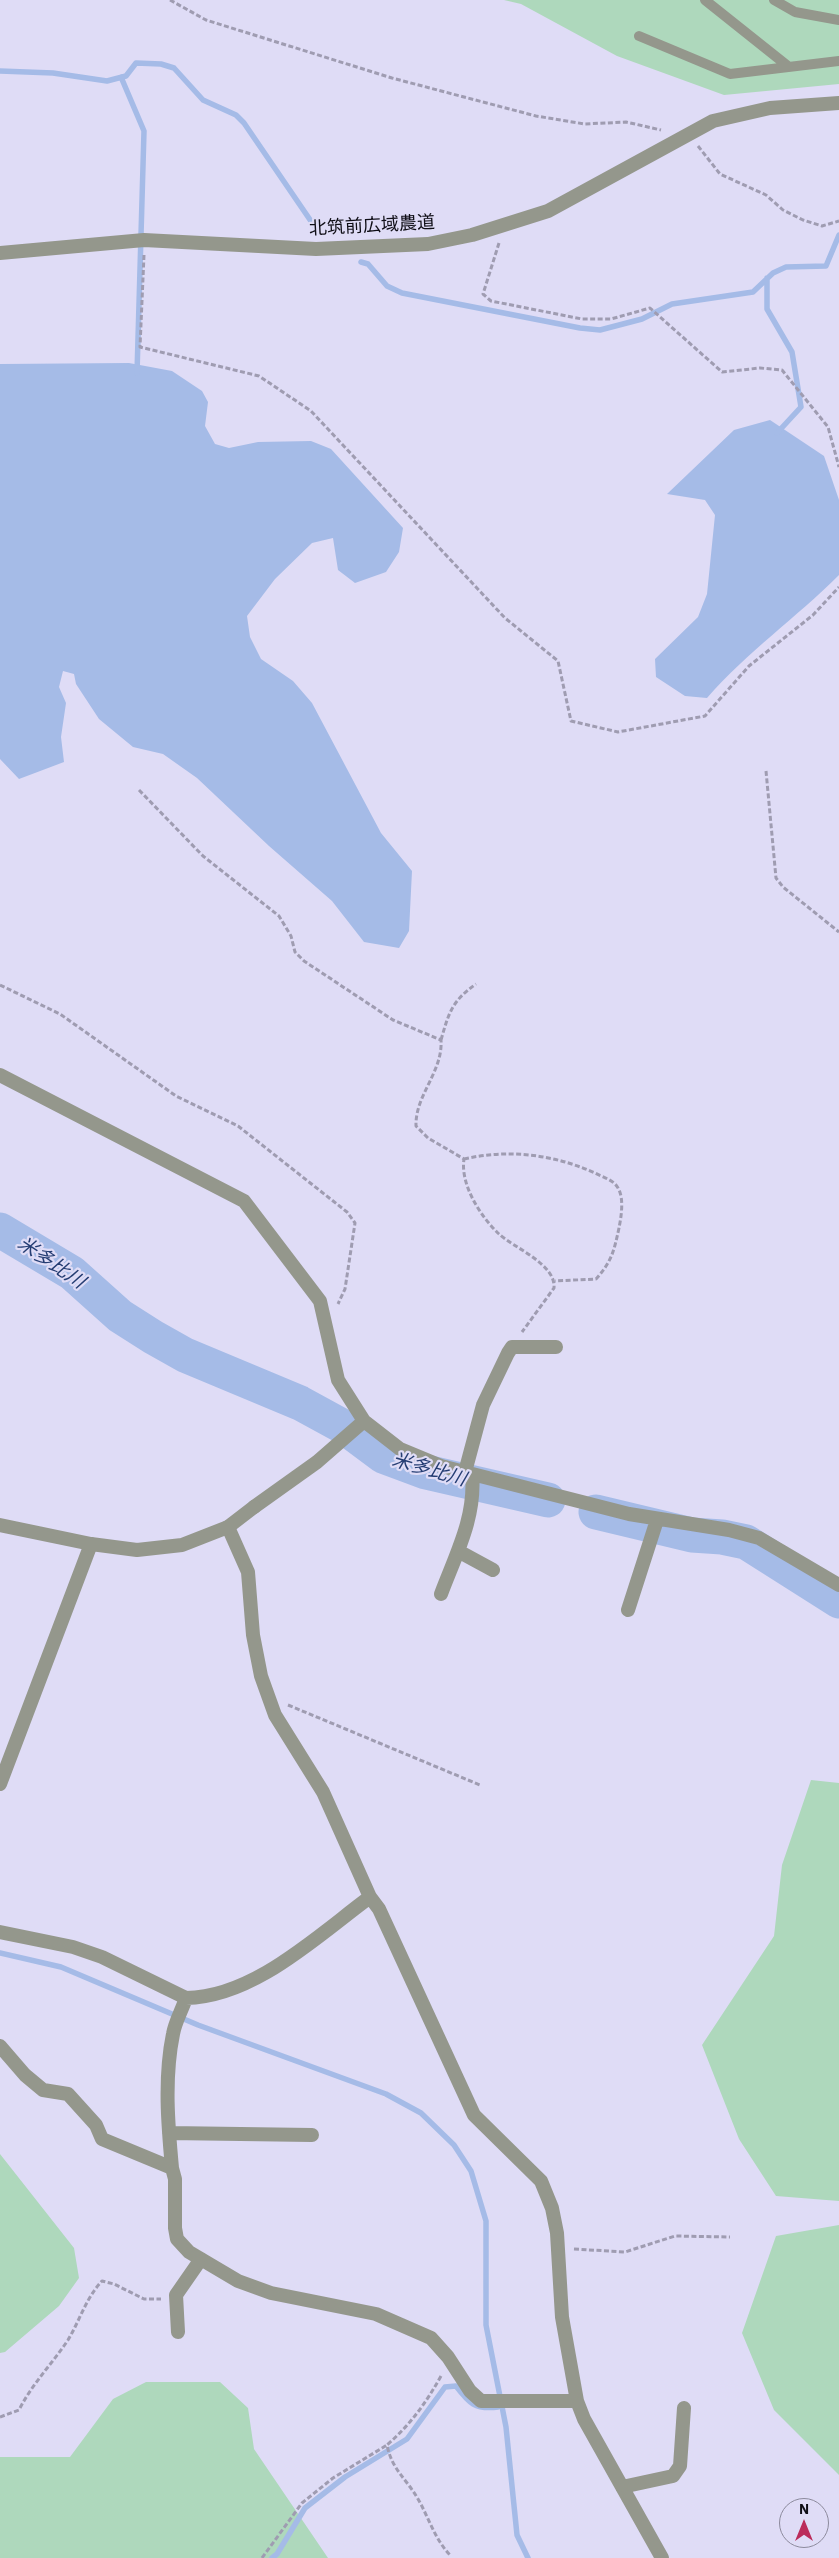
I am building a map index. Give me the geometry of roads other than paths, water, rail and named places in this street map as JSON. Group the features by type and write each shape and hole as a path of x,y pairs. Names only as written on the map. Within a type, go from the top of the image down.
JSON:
{"street":[{"name":"北筑前広域農道","path":"0,253 144,240 265,248 377,248 428,244 498,228 548,211 685,135 714,121 770,108 839,103"},
{"path":"0,1076 244,1201 320,1302 338,1380 364,1421 400,1449 441,1466 657,1520 729,1530 759,1538 839,1585"},
{"path":"441,1594 466,1529 474,1495 468,1473 483,1405 512,1347 556,1348"},
{"path":"0,1525 91,1544 137,1550 182,1545 228,1527 318,1462 364,1421"},
{"path":"628,1610 657,1520"},
{"path":"228,1527 248,1572 253,1635 261,1676 275,1715 323,1792 370,1898 379,1909 474,2115 541,2181 552,2208 558,2247 562,2317 577,2401 584,2419 662,2558"},
{"path":"0,1784 91,1544"},
{"path":"458,1551 493,1570"},
{"path":"0,1932 73,1947 102,1957 186,1998 200,1998 227,1990 268,1972 370,1898"},
{"path":"186,1998 173,2033 169,2061 169,2133 172,2168 175,2179 175,2228 177,2239 189,2252 238,2281 271,2293 376,2314 431,2338 452,2362 470,2391 481,2401 577,2401"},
{"path":"0,2046 24,2076 43,2090 68,2094 96,2125 102,2139 172,2168"},
{"path":"169,2133 312,2135"},
{"path":"178,2332 176,2295 201,2259"},
{"path":"622,2487 673,2476 680,2466 684,2408"}],"lane":[{"path":"705,0 789,67"},
{"path":"774,0 795,12 839,20"},
{"path":"639,36 730,74 839,61"}],"water":[{"path":"129,363 172,371 202,391 208,402 205,426 215,444 229,448 258,442 311,441 331,449 403,528 399,552 386,572 355,583 338,570 333,538 312,543 275,579 247,616 250,637 261,659 293,681 312,703 381,833 412,871 409,931 399,948 364,942 332,901 269,846 197,778 163,754 133,747 99,719 76,684 74,674 63,671 59,687 66,703 61,737 64,762 19,779 0,759 0,364"},
{"path":"770,420 824,456 839,500 839,575 738,665 707,698 685,696 656,677 655,659 698,617 707,594 715,515 705,500 667,494 734,430"}],"waterway":[{"path":"0,71 53,73 107,81 126,76 136,63 161,64 174,68 203,100 236,115 244,123 317,230"},
{"path":"121,77 144,131 137,373"},
{"path":"361,262 368,264 387,286 402,293 580,328 600,330 642,319 672,304 753,292 773,273 786,267 826,266 839,235"},
{"path":"767,278 767,309 792,352 801,407 777,433"},
{"name":"米多比川","path":"0,1230 72,1273 120,1316 153,1337 185,1355 300,1403 344,1427 383,1456 426,1472 548,1500"},
{"name":"米多比川","path":"596,1512 692,1535 722,1537 746,1542 839,1601"},
{"path":"0,1953 61,1967 198,2025 386,2094 421,2113 454,2145 471,2171 486,2221 486,2325 506,2427 517,2535 528,2558"},
{"path":"272,2558 277,2554 305,2508 345,2477 407,2439 445,2387 456,2386 469,2401 478,2406 498,2407"}]}
